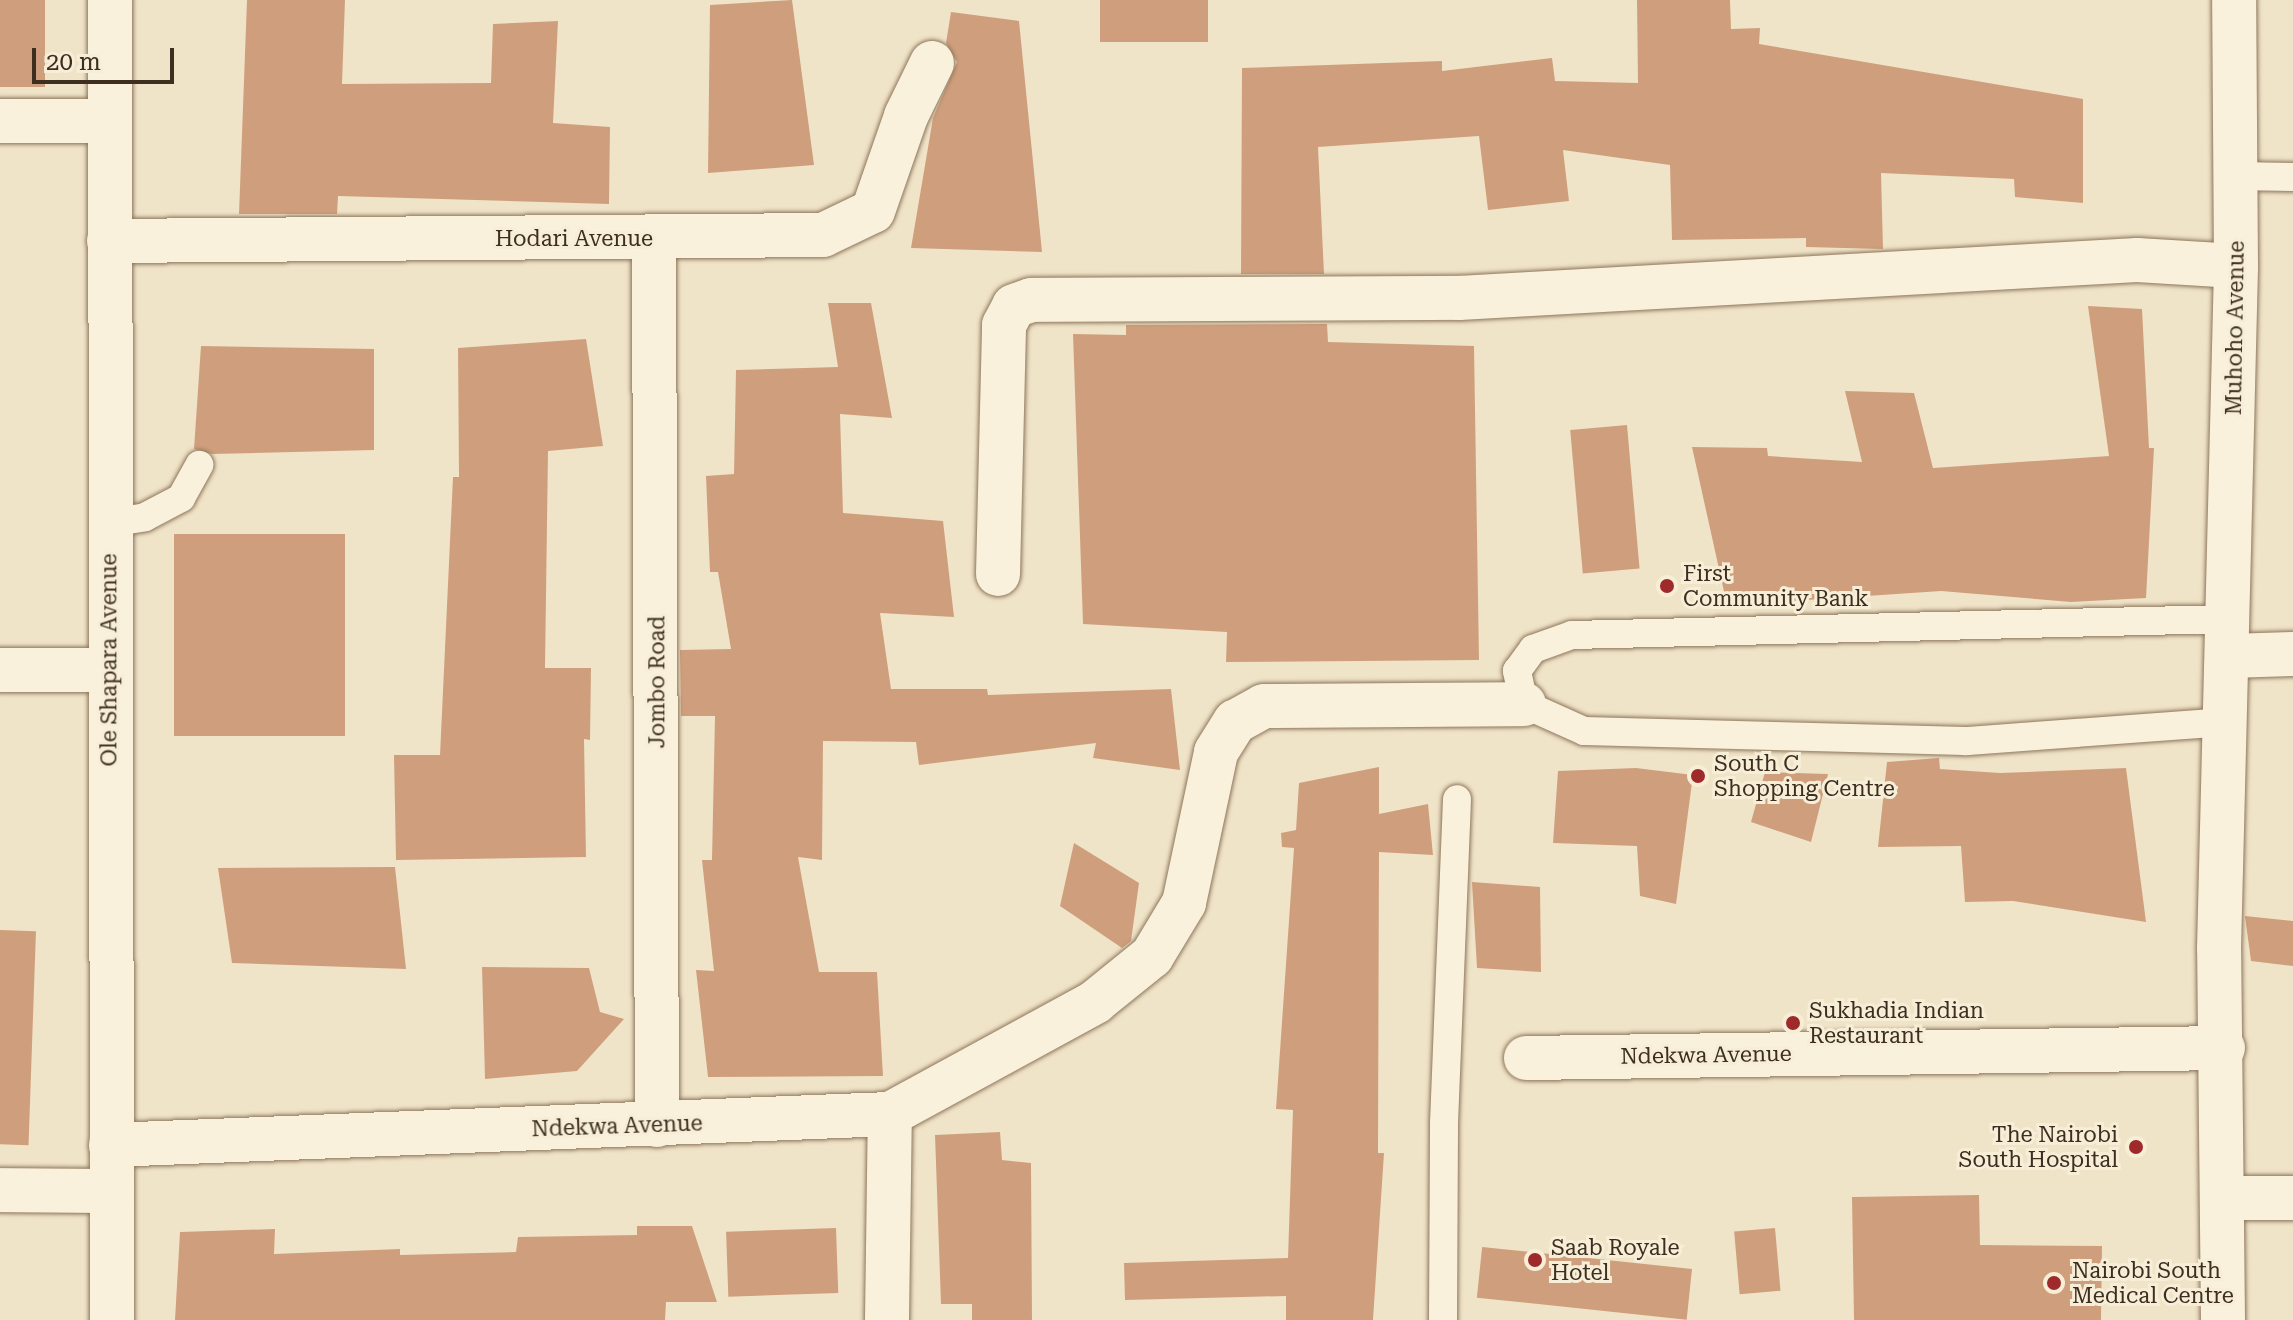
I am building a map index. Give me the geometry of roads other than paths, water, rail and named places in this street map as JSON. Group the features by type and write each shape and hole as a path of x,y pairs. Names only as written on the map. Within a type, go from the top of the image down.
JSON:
{"street":[{"name":"Ole Shapara Avenue","path":"110,0 108,670 112,1320"},
{"name":"Muhoho Avenue","path":"2223,1320 2223,1048 2219,949 2236,266 2234,0"},
{"name":"Hodari Avenue","path":"109,241 654,239 823,235 852,226 873,211 906,116 932,63"},
{"path":"0,121 110,121"},
{"name":"Jombo Road","path":"654,239 657,1125"},
{"path":"998,574 1004,325 1014,306 1031,300 1459,298 2137,260 2236,266"},
{"path":"2229,637 2293,654"},
{"path":"0,670 108,670"},
{"name":"Ndekwa Avenue","path":"111,1145 890,1114 1095,1002 1152,956 1184,903 1216,752 1235,722 1264,706 1524,704"},
{"name":"Ndekwa Avenue","path":"1526,1058 2223,1048"},
{"path":"887,1320 890,1114"},
{"path":"0,1190 112,1191"},
{"path":"2222,1198 2293,1198"}],"lane":[{"path":"2236,176 2293,177"},
{"path":"109,523 145,517 181,498 199,465"},
{"path":"2226,722 1965,741 1584,731 1524,704 1517,671 1533,649 1572,635 2229,637"},
{"path":"1443,1320 1444,1123 1457,799"}],"place":[{"name":"First Community Bank","path":"1667,586"},
{"name":"South C Shopping Centre","path":"1698,776"},
{"name":"Sukhadia Indian Restaurant","path":"1793,1023"},
{"name":"The Nairobi South Hospital","path":"2136,1147"},
{"name":"Saab Royale Hotel","path":"1535,1260"},
{"name":"Nairobi South Medical Centre","path":"2054,1283"}]}
